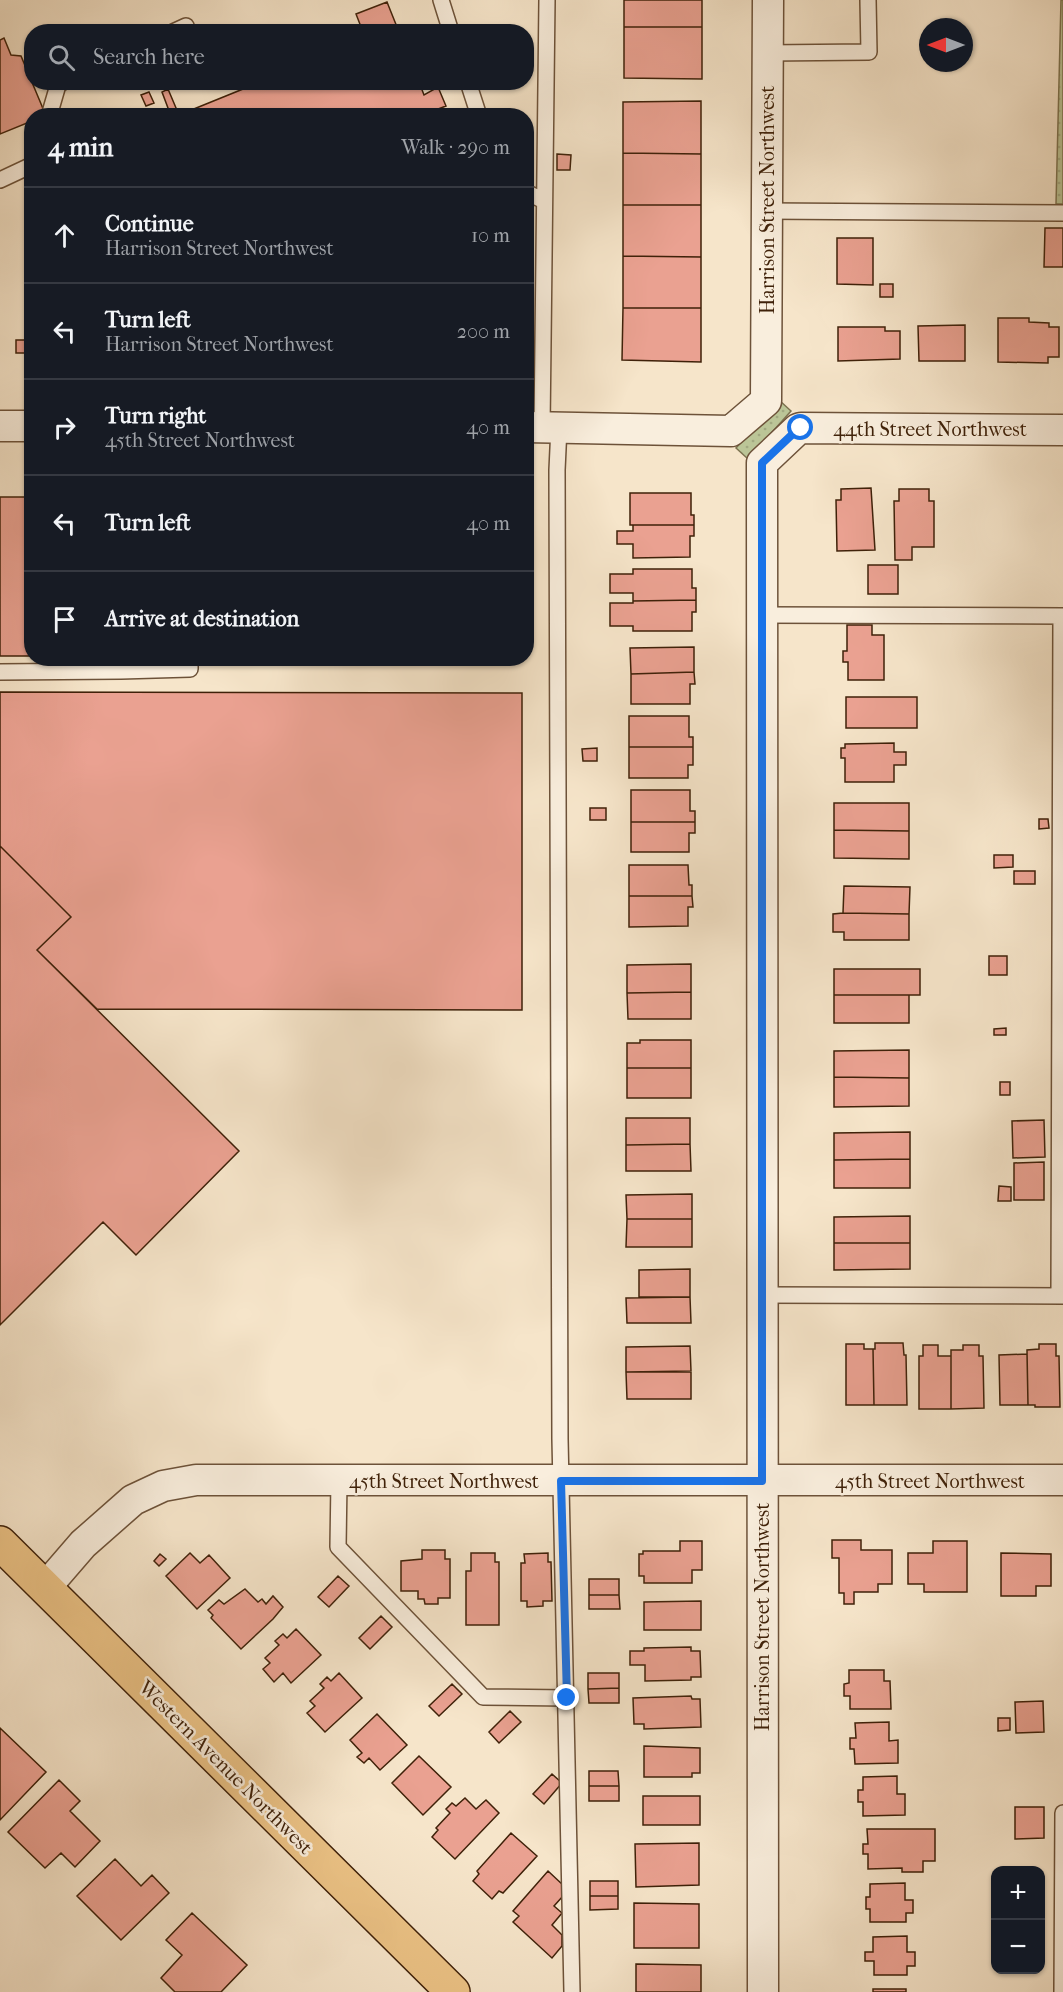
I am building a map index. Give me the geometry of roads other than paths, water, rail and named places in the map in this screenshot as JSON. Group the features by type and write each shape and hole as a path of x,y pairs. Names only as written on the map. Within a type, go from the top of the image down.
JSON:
{"main road":[{"name":"Western Avenue Northwest","path":"0,1543 453,1992"}],"street":[{"name":"Harrison Street Northwest","path":"542,427 731,431 766,401 768,0"},
{"path":"0,426 24,426"},
{"name":"Harrison Street Northwest","path":"763,1992 762,463 798,429"},
{"name":"44th Street Northwest","path":"798,429 1063,430"},
{"name":"45th Street Northwest","path":"45,1588 84,1544 133,1500 163,1486 195,1480 1063,1480"}],"lane":[{"path":"441,0 449,24"},
{"path":"547,0 542,427 557,494 561,1481 572,1992"},
{"path":"767,53 869,52 868,0"},
{"path":"51,108 57,90"},
{"path":"471,90 476,108"},
{"path":"0,180 24,169"},
{"path":"534,196 544,201"},
{"path":"766,211 1063,213"},
{"path":"762,615 1062,616 1061,1296 762,1294"},
{"path":"0,672 104,666"},
{"path":"138,666 190,669 190,666"},
{"path":"339,1481 338,1547 483,1697 567,1698"},
{"path":"1062,1992 1063,1813"}]}
